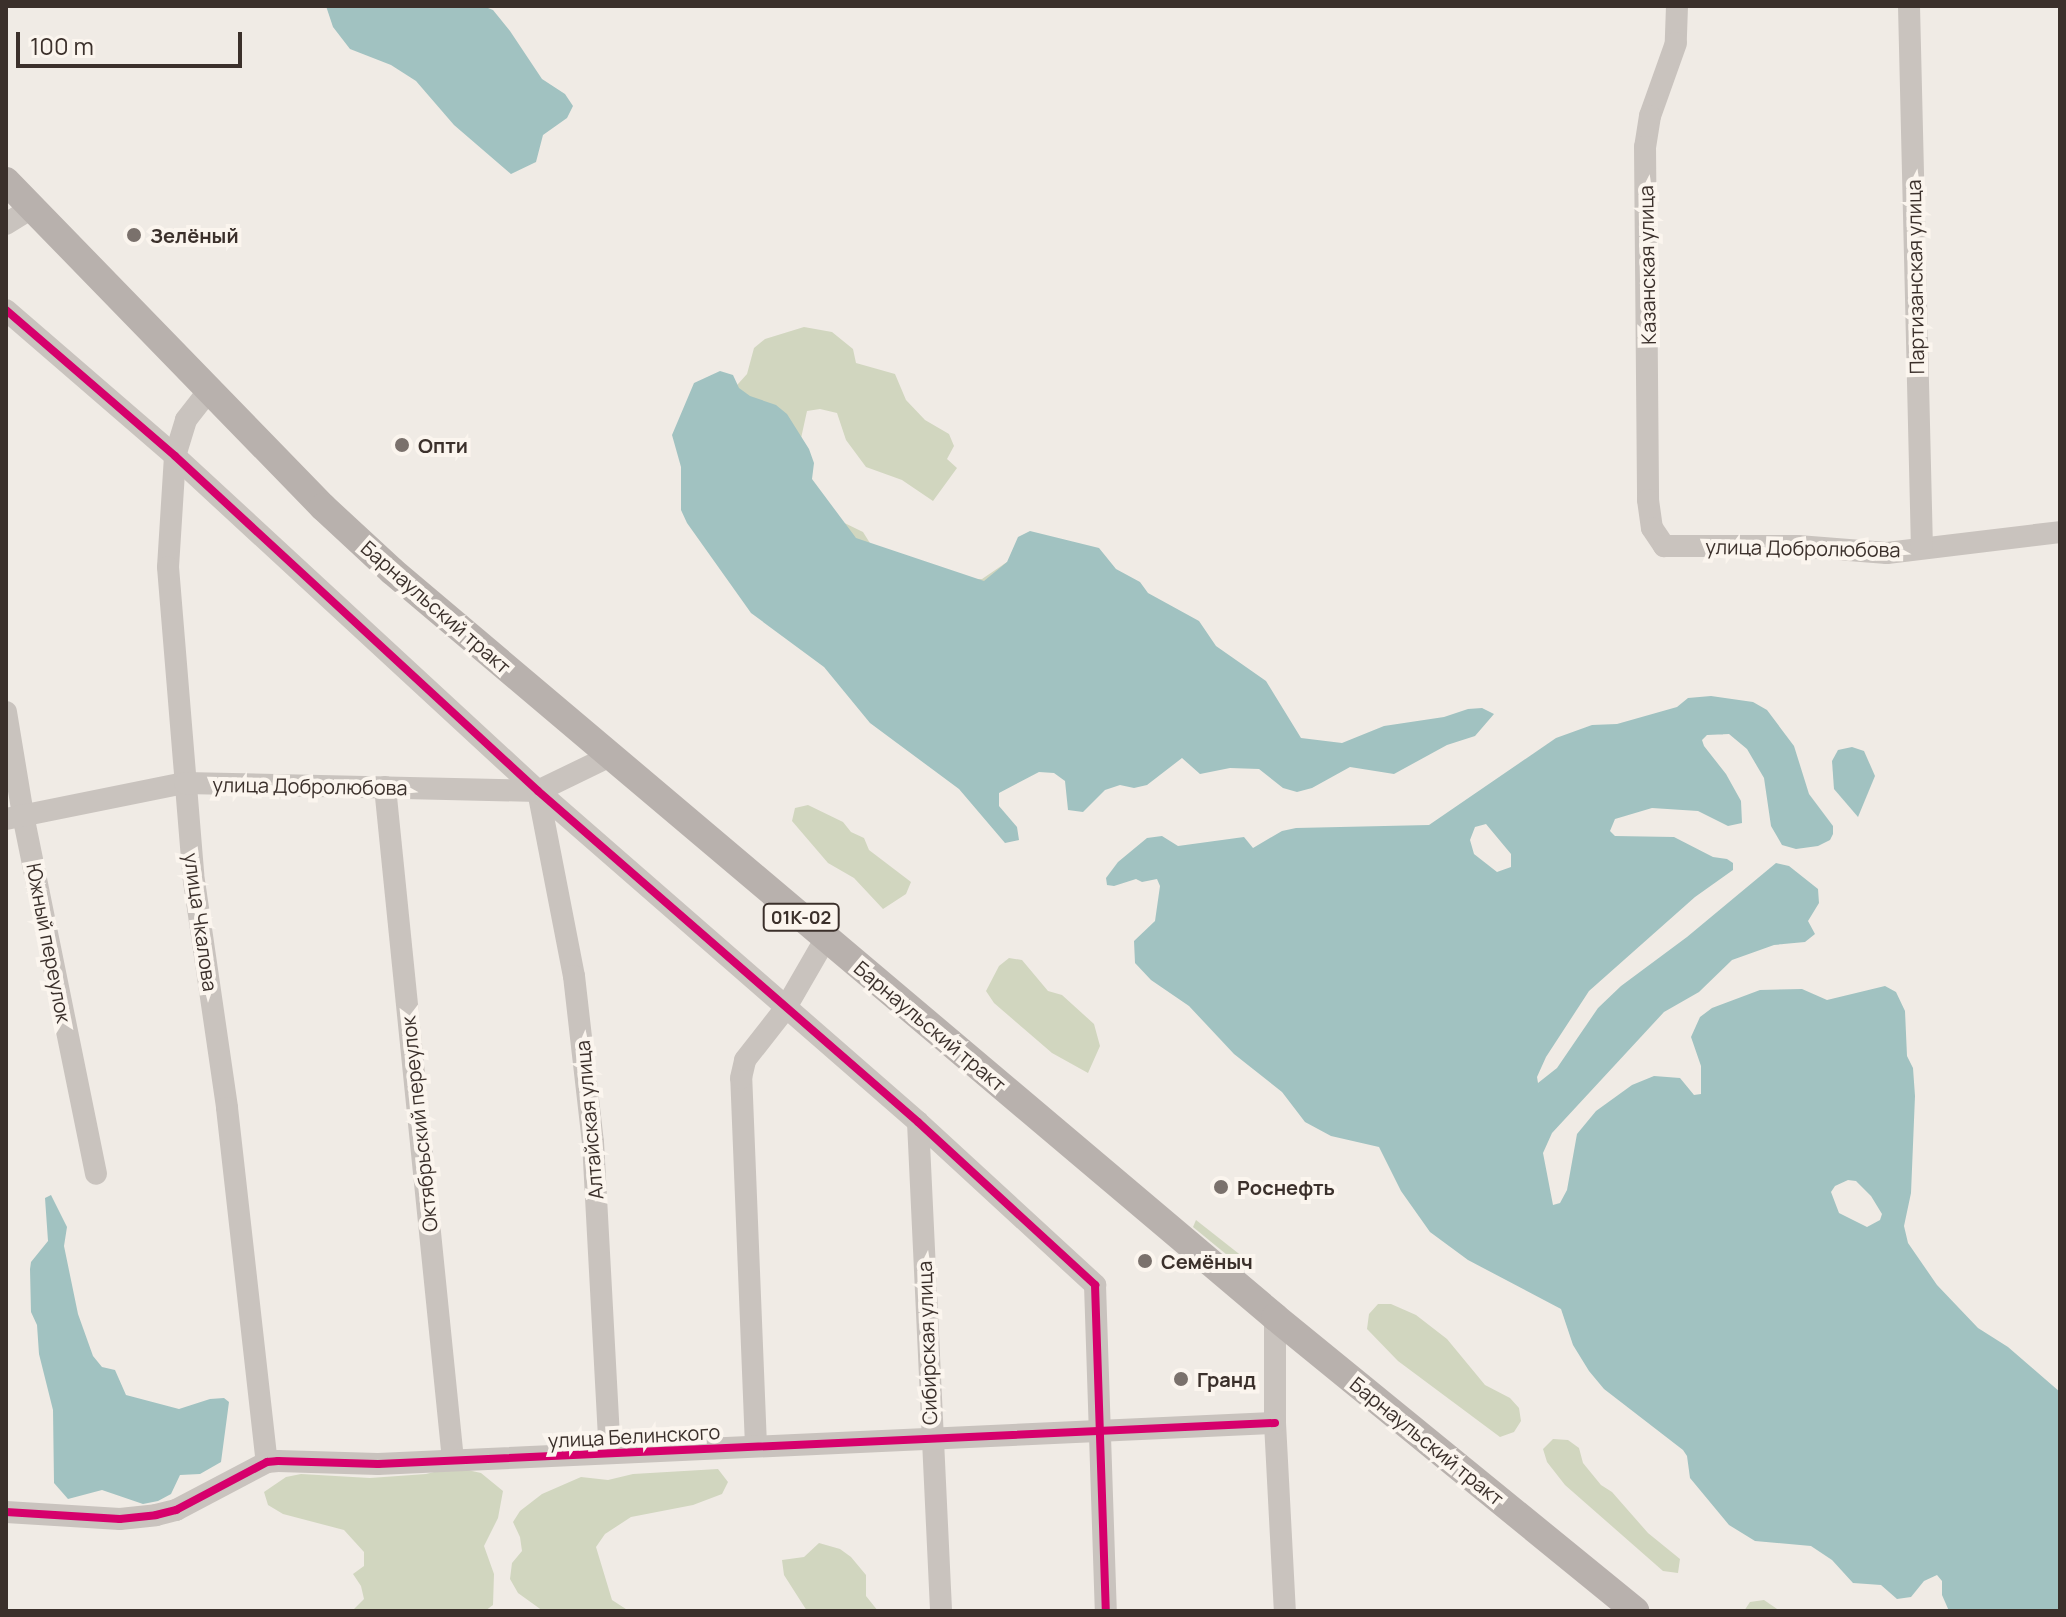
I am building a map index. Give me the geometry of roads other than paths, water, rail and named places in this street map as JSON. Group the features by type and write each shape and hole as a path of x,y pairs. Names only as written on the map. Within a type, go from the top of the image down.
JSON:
{"main road":[{"name":"Барнаульский тракт","path":"6,181 323,507 380,560 1275,1317 1635,1611"}],"street":[{"name":"Казанская улица","path":"1652,528 1648,500 1645,147 1650,116 1676,43 1677,6"},
{"name":"Партизанская улица","path":"1909,6 1922,548"},
{"path":"6,224 32,208"},
{"path":"6,310 175,456 538,791 918,1122 1095,1285 1106,1611"},
{"name":"улица Чкалова","path":"210,389 186,420 175,456 168,567 193,874 227,1108 267,1462"},
{"name":"улица Добролюбова","path":"1652,528 1664,546 1798,546 1887,553 2060,532"},
{"name":"Южный переулок","path":"6,712 14,817 96,1174"},
{"name":"улица Добролюбова","path":"14,817 185,783 538,791 610,756"},
{"name":"Октябрьский переулок","path":"385,787 453,1460"},
{"name":"Алтайская улица","path":"538,791 574,976 592,1127 610,1453"},
{"path":"756,1446 741,1078 745,1060 785,1009 826,938"},
{"name":"Сибирская улица","path":"918,1122 941,1611"},
{"path":"1275,1317 1275,1423 1285,1611"},
{"name":"улица Белинского","path":"6,1512 120,1519 156,1515 176,1510 267,1462 453,1460 1275,1423"}],"water":[{"path":"326,6 483,6 493,10 542,79 565,94 573,106 567,118 543,135 536,162 511,174 454,125 416,81 391,65 350,49 333,27"},
{"path":"720,371 733,375 739,388 750,396 776,405 787,414 809,449 814,463 812,479 856,538 984,581 1007,562 1018,537 1030,531 1099,548 1116,569 1140,582 1148,593 1199,621 1216,646 1266,681 1301,738 1342,743 1384,726 1444,717 1468,709 1482,708 1494,714 1475,736 1447,745 1394,774 1350,767 1312,788 1297,792 1283,788 1259,769 1230,768 1200,774 1182,758 1147,785 1134,788 1120,785 1105,790 1083,812 1068,810 1065,781 1054,773 1039,772 999,793 999,806 1017,827 1019,840 1005,843 959,789 870,723 824,667 751,613 687,523 681,510 681,467 672,435 694,383"},
{"path":"1711,696 1753,702 1767,710 1794,746 1809,794 1833,826 1833,834 1830,840 1818,846 1796,849 1782,845 1771,826 1764,778 1747,749 1729,734 1707,735 1702,740 1704,746 1726,774 1741,801 1742,823 1728,826 1698,811 1652,808 1615,819 1610,831 1615,836 1674,837 1713,857 1727,859 1733,863 1733,870 1695,897 1589,991 1546,1057 1537,1077 1538,1083 1557,1068 1598,1008 1621,986 1687,937 1776,863 1789,866 1818,889 1819,903 1808,921 1815,934 1805,942 1774,945 1732,960 1699,992 1664,1012 1552,1133 1543,1153 1553,1205 1560,1203 1567,1190 1577,1134 1596,1111 1632,1085 1654,1076 1680,1078 1694,1095 1701,1094 1701,1066 1691,1037 1700,1017 1712,1008 1760,990 1802,989 1827,1000 1885,986 1896,992 1905,1011 1907,1056 1913,1068 1915,1096 1911,1193 1904,1226 1908,1243 1937,1285 1978,1328 2008,1347 2060,1392 2060,1611 1949,1611 1942,1595 1942,1581 1937,1575 1924,1581 1911,1597 1897,1599 1881,1585 1853,1583 1832,1560 1811,1546 1755,1541 1729,1525 1690,1478 1687,1456 1683,1450 1604,1389 1589,1371 1573,1345 1561,1309 1468,1260 1430,1232 1401,1191 1379,1147 1331,1136 1305,1122 1282,1092 1234,1054 1189,1006 1151,980 1135,963 1134,941 1155,921 1160,886 1157,879 1142,882 1136,879 1107,885 1106,878 1118,862 1147,838 1162,836 1178,846 1244,837 1253,848 1282,831 1296,828 1429,825 1556,738 1592,725 1617,724 1677,707 1688,698","holes":["1486,824 1511,854 1511,867 1497,872 1474,854 1470,840 1475,827","1848,1180 1856,1181 1871,1196 1882,1214 1880,1220 1867,1227 1839,1213 1831,1192 1835,1186"]},
{"path":"1852,747 1864,751 1875,776 1858,817 1834,789 1832,761 1838,750"},
{"path":"51,1195 67,1227 64,1246 78,1314 93,1356 102,1367 115,1370 126,1395 179,1409 210,1399 224,1398 229,1402 221,1462 200,1474 180,1475 171,1494 158,1501 143,1504 102,1490 68,1499 54,1483 53,1410 39,1354 37,1325 31,1312 30,1269 31,1262 48,1241 45,1198"}],"place":[{"name":"Зелёный","path":"134,235"},
{"name":"Опти","path":"402,445"},
{"name":"Роснефть","path":"1221,1187"},
{"name":"Семёныч","path":"1145,1261"},
{"name":"Гранд","path":"1181,1379"}]}
